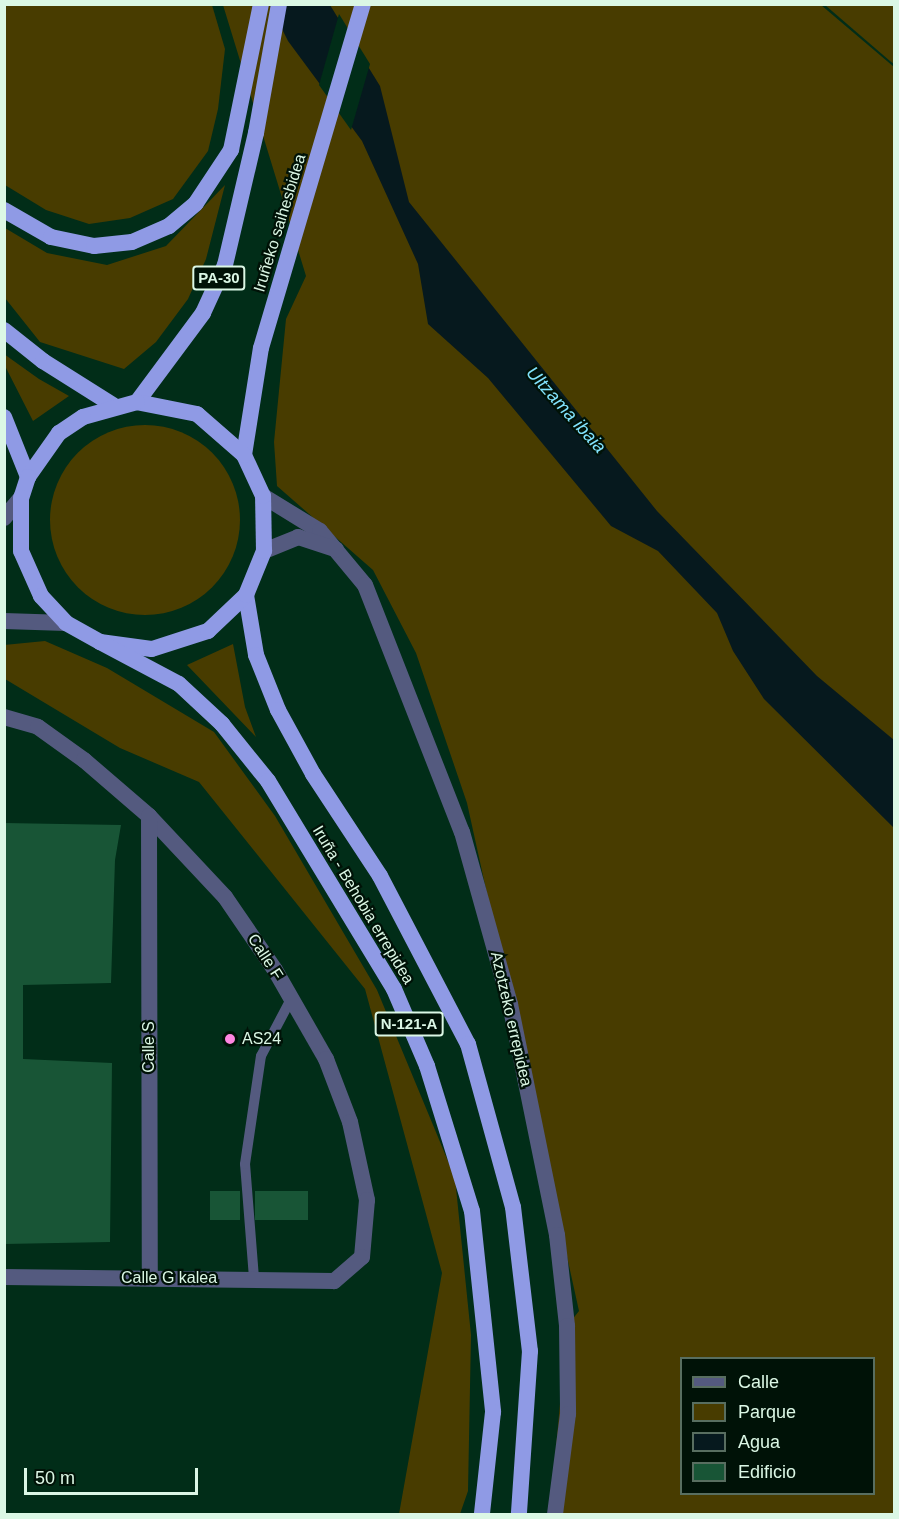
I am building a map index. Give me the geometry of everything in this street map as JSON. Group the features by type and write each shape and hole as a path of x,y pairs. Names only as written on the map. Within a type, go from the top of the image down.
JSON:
{"highway":[{"path":"4,210 51,237 94,246 132,243 169,226 196,203 231,150 261,4"},
{"name":"PA-30","path":"137,402 203,313 225,265 256,133 279,4"},
{"name":"Iruñeko saihesbidea","path":"244,455 261,348 363,4"},
{"path":"4,330 43,361 113,405"},
{"name":"Iruña - Behobia errepidea","path":"244,455 197,414 137,402 113,405 83,417 59,433 28,477 21,498 21,551 40,596 66,623 179,684 222,724 268,781 394,989 427,1066 472,1211 493,1412 482,1515"},
{"path":"4,417 28,477"},
{"path":"100,642 152,649 182,643 208,631 246,595 264,551 263,495 244,455"},
{"name":"Iruña - Behobia errepidea","path":"246,595 256,655 278,710 313,774 380,876 468,1044 513,1207 530,1351 519,1515"}],"street":[{"name":"Azotzeko errepidea","path":"263,495 320,531 339,551 380,617 450,800 510,1004 557,1235 567,1326 568,1414 555,1515"},
{"path":"4,518 21,498"},
{"path":"264,551 298,537 339,551"},
{"path":"4,621 66,623"},
{"name":"Calle F","path":"4,717 38,727 149,816 225,897 291,999 326,1059 350,1122 367,1200 362,1257 334,1281"},
{"name":"Calle S","path":"149,816 150,1278"},
{"name":"Calle G kalea","path":"4,1277 255,1278 334,1281"}],"lane":[{"path":"255,1278 245,1164 261,1056 291,999"}],"green space":[{"path":"4,5 212,5 225,49 218,109 208,151 173,199 130,218 89,224 46,210 5,185"},
{"path":"223,5 821,5 894,67 894,1514 550,1514 567,1326 579,1311 467,803 416,653 373,570 277,486 274,442 286,319 306,276"},
{"path":"825,5 894,5 894,64 890,61"},
{"path":"225,185 206,259 188,299 156,342 124,369 40,342 5,298 5,228 47,253 107,265 166,246"},
{"path":"4,354 39,379 69,396 33,421 5,366"},
{"path":"154,425 164,426 190,436 206,446 219,459 233,483 239,501 239,539 233,557 219,581 206,594 182,608 164,614 136,615 126,614 100,604 84,594 71,581 57,557 51,539 50,511 51,501 61,475 71,459 84,446 108,432 126,426"},
{"path":"45,641 107,668 214,732 275,816 377,990 455,1178 471,1335 468,1491 460,1514 399,1514 442,1273 365,989 199,782 120,748 5,679 4,645"},
{"path":"233,644 245,707 256,737 187,665"}],"water":[{"name":"Ultzama ibaia","path":"270,5 330,5 380,86 409,202 657,511 817,676 894,740 894,828 764,699 733,651 717,613 658,551 611,526 488,378 428,324 418,264 362,141 288,41"}],"pier":[{"path":"339,14 370,64 351,130 319,85"}],"building":[{"path":"4,823 121,825 115,860 111,983 23,985 23,1059 112,1063 110,1242 4,1244"},
{"path":"210,1191 240,1191 240,1220 210,1220"},
{"path":"255,1191 308,1191 308,1220 255,1220"}],"place":[{"name":"AS24","path":"230,1039"}]}
